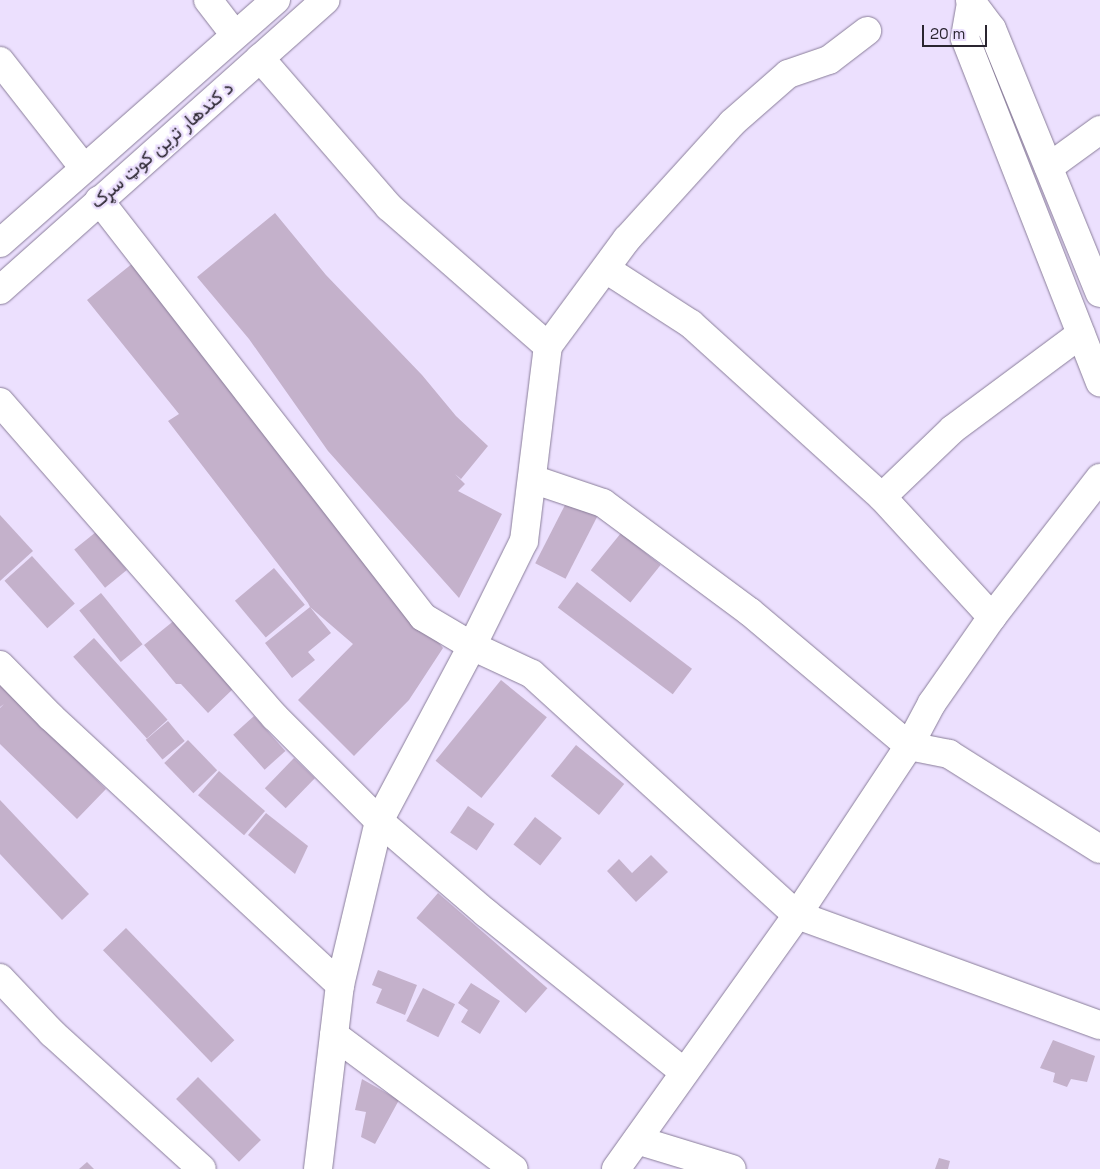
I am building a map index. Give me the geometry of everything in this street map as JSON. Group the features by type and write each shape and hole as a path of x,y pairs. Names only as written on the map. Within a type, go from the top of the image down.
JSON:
{"street":[{"path":"208,0 235,36"},
{"name":"د کندهار ترين کوټ سړک","path":"0,243 276,0"},
{"name":"د کندهار ترين کوټ سړک","path":"0,290 325,0"},
{"path":"970,1 992,29 1049,167 1094,259 1100,293"},
{"path":"970,1 965,38 1100,382"},
{"path":"318,1169 340,985 379,821 472,646 524,541 548,346 628,239 732,123 788,74 828,60 867,31"},
{"path":"260,58 389,207 548,346"},
{"path":"0,61 84,168"},
{"path":"1049,167 1100,130"},
{"path":"99,200 424,617 472,646 532,674 797,915 1100,1025"},
{"path":"606,269 691,324 882,497 992,617"},
{"path":"882,497 953,429 1081,334"},
{"path":"0,402 276,717 379,821 486,913 684,1072"},
{"path":"616,1169 797,915 909,746 932,703 992,617 1100,478"},
{"path":"532,479 603,504 750,612 909,746 950,754 1100,849"},
{"path":"0,665 51,717 340,985"},
{"path":"0,978 52,1033 202,1169"},
{"path":"334,1035 514,1169"},
{"path":"636,1140 732,1169"}],"building":[{"path":"275,213 326,275 422,375 456,416 488,446 461,479 455,474 465,484 458,491 502,514 459,598 328,451 249,339 197,277"},
{"path":"138,259 443,648 409,700 354,756 298,700 353,644 310,607 168,421 179,414 87,300"},
{"path":"567,501 597,516 566,579 535,563"},
{"path":"0,515 33,551 0,581"},
{"path":"96,532 127,570 105,588 74,550"},
{"path":"621,533 661,565 630,602 591,570"},
{"path":"32,556 75,604 47,628 5,581"},
{"path":"274,568 305,605 266,638 235,601"},
{"path":"577,582 692,669 673,694 558,608"},
{"path":"101,593 143,644 121,662 79,611"},
{"path":"310,607 331,633 308,652 315,660 292,678 265,643"},
{"path":"176,619 235,687 208,713 181,684 176,684 144,645"},
{"path":"94,638 168,720 147,738 73,657"},
{"path":"501,680 547,717 481,798 436,761"},
{"path":"0,684 106,789 77,819 0,744 0,708 4,704 0,707"},
{"path":"254,716 285,751 265,770 233,735"},
{"path":"168,721 185,741 162,760 146,740"},
{"path":"188,740 217,770 193,793 164,763"},
{"path":"576,745 624,784 599,815 551,776"},
{"path":"294,758 315,778 286,808 265,788"},
{"path":"219,771 265,811 244,835 198,795"},
{"path":"0,800 89,894 62,920 0,854"},
{"path":"468,806 495,824 477,850 450,833"},
{"path":"266,813 308,846 295,874 248,835"},
{"path":"535,817 562,838 540,866 513,845"},
{"path":"651,855 668,872 636,902 607,871 619,859 632,873"},
{"path":"438,893 547,988 526,1013 416,918"},
{"path":"126,928 234,1040 211,1062 103,950"},
{"path":"378,970 417,985 405,1015 376,1003 382,989 372,985"},
{"path":"471,983 500,1001 480,1034 461,1022 468,1010 458,1003"},
{"path":"423,988 455,1004 438,1037 406,1021"},
{"path":"1053,1040 1095,1056 1087,1082 1071,1079 1067,1087 1053,1082 1055,1073 1040,1068"},
{"path":"198,1077 261,1140 239,1162 176,1099"},
{"path":"362,1079 399,1100 375,1144 361,1137 366,1112 355,1110"},
{"path":"939,1158 950,1161 948,1169 935,1169"},
{"path":"87,1162 94,1169 79,1169"}]}
